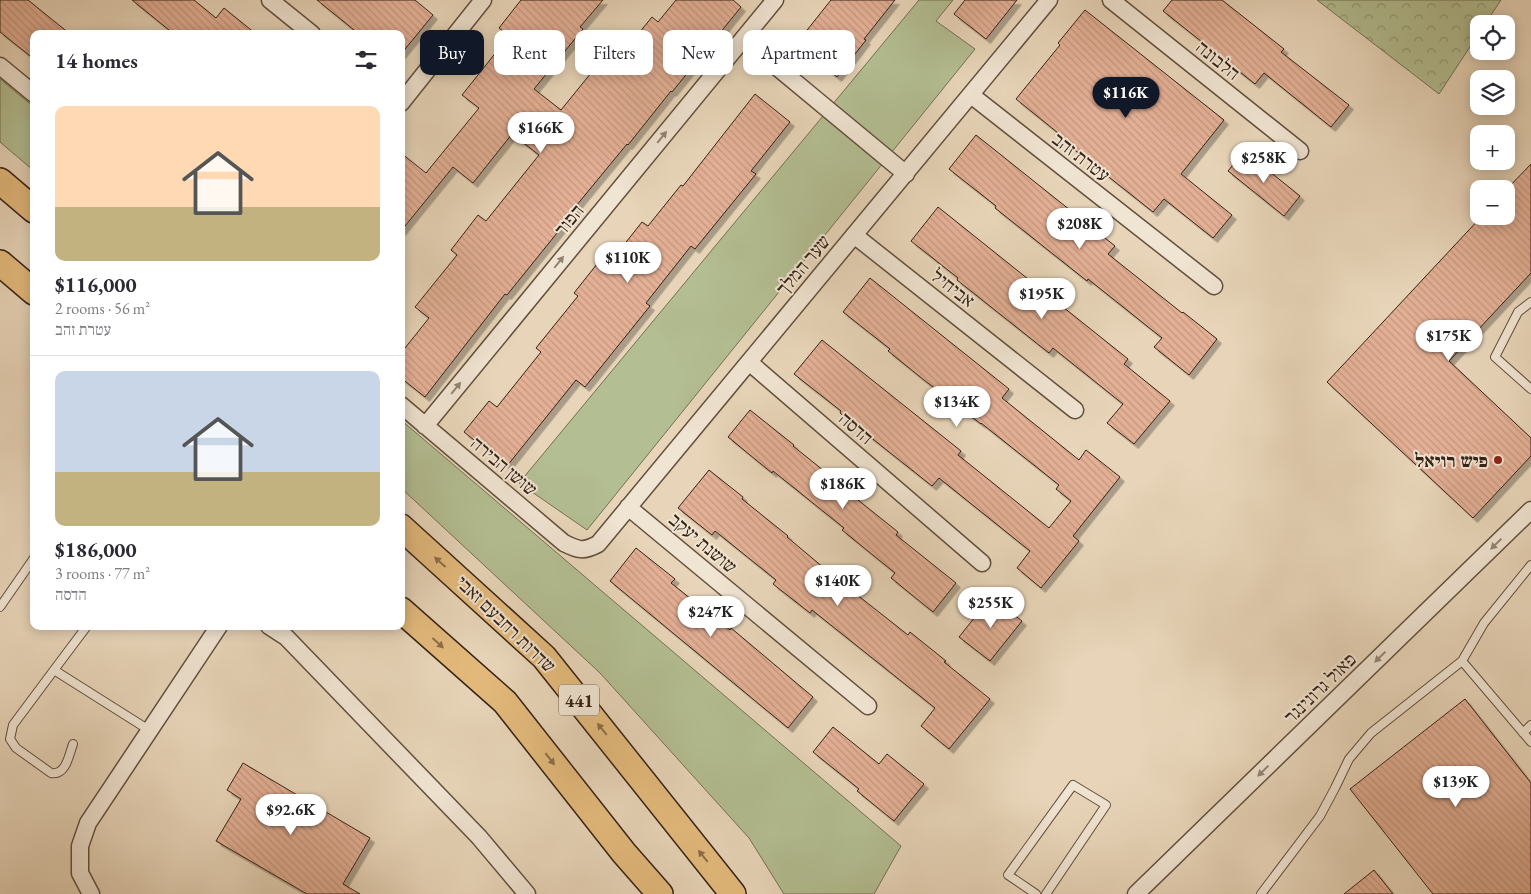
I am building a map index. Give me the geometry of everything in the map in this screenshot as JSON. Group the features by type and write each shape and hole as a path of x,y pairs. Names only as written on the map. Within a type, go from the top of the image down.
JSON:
{"main road":[{"path":"0,181 30,207"},
{"path":"0,264 30,289"},
{"name":"שדרות רחבעם זאבי","path":"405,530 544,657 733,894"},
{"path":"405,614 505,702 624,853 656,890"}],"street":[{"path":"270,0 307,30"},
{"path":"405,98 483,0"},
{"name":"הפור","path":"750,30 775,0"},
{"name":"שער המלך","path":"585,550 598,544 1049,0"},
{"name":"הלבונה","path":"1111,0 1300,150"},
{"name":"הפור","path":"425,426 743,39"},
{"path":"0,66 30,91"},
{"path":"786,75 906,174"},
{"name":"עטרת זהב","path":"971,95 1214,286"},
{"name":"אביחיל","path":"854,235 1075,410"},
{"name":"הדסה","path":"749,362 982,562"},
{"name":"שושן הבירה","path":"405,408 564,543 576,549 585,550"},
{"name":"שושנת יעקב","path":"628,507 868,706"},
{"name":"פאול גרונינגר","path":"1136,894 1531,510"},
{"path":"91,894 80,874 80,846 88,823 216,630"},
{"path":"275,630 286,637 472,830 527,894"}],"lane":[{"path":"1531,302 1518,312 1494,357 1531,389"},
{"path":"0,606 30,564"},
{"path":"1261,894 1320,816 1349,759 1371,733 1462,661 1484,624 1531,565"},
{"path":"73,744 64,768 56,774 51,773 16,748 10,739 14,725 84,630"},
{"path":"1462,661 1531,742"},
{"path":"54,670 149,730"},
{"path":"1523,733 1531,725"},
{"path":"1036,894 1008,875 1073,785 1106,806 1046,894"}],"green space":[{"path":"919,0 953,0 936,21 975,49 587,530 519,483"},
{"path":"1317,0 1501,0 1491,15 1470,15 1470,47 1439,94"},
{"path":"0,79 30,104 30,168 0,142"},
{"path":"405,423 901,846 874,894 784,894 749,838 600,673 405,492"}],"building":[{"path":"0,0 28,0 65,30 30,30 30,56 0,32"},
{"path":"132,0 194,0 216,18 224,8 251,30 169,30"},
{"path":"317,0 415,0 433,15 405,49 405,30 354,30"},
{"path":"521,0 603,0 580,27 582,30 575,30 575,39 565,51 565,30 502,30 499,28"},
{"path":"676,0 733,0 741,7 722,30 663,30 663,75 686,75 576,206 578,207 507,295 505,294 425,397 405,381 405,348 429,318 415,307 457,255 451,250 478,215 486,221 539,155 512,134 473,183 453,167 405,226 405,156 426,173 479,108 462,95 478,75 484,75 484,67 494,55 494,75 545,75 534,89 561,110 589,75 653,75 653,30 641,30 652,17 658,22"},
{"path":"831,0 895,0 864,39 866,40 855,54 855,30 807,30"},
{"path":"965,0 1017,0 986,39 954,14"},
{"path":"1172,0 1222,0 1284,49 1281,52 1349,105 1331,127 1264,73 1255,84 1163,11"},
{"path":"1085,10 1224,120 1181,174 1232,215 1213,238 1164,199 1153,212 1061,139 1063,137 1016,99 1060,45 1058,43"},
{"path":"755,94 790,122 751,171 756,174 695,249 691,246 646,303 650,306 585,387 576,380 507,466 464,432 489,401 497,407 541,352 536,348 578,296 574,293 597,264 604,270 642,222 648,226 681,185 683,186"},
{"path":"976,135 1115,246 1108,254 1217,339 1189,375 1154,347 1162,338 1088,279 1087,281 949,169"},
{"path":"1244,151 1300,196 1284,216 1228,171"},
{"path":"1531,164 1531,273 1449,361 1531,438 1531,456 1473,518 1327,382 1474,225 1515,225 1515,181"},
{"path":"938,207 1128,359 1124,364 1170,401 1134,444 1107,423 1123,404 1053,348 1049,353 911,241"},
{"path":"870,278 1009,389 1002,398 1079,460 1086,450 1120,477 1073,536 1079,541 1041,588 1017,568 1030,551 939,478 932,486 794,374 822,340 961,451 958,455 1049,528 1071,501 1056,489 1059,485 924,380 888,351 890,349 843,312"},
{"path":"750,410 898,532 896,535 956,583 933,612 891,578 895,573 842,530 844,528 728,437"},
{"path":"709,470 837,579 908,635 910,632 990,699 949,749 921,726 935,708 812,610 810,613 773,584 776,580 715,531 712,535 678,508"},
{"path":"636,548 675,579 671,583 730,630 731,628 813,697 788,728 610,581"},
{"path":"991,597 1022,621 990,661 959,637"},
{"path":"1465,699 1531,783 1531,894 1433,894 1350,789"},
{"path":"833,727 879,764 887,754 924,784 894,821 857,791 859,789 813,752"},
{"path":"243,763 370,838 343,884 360,894 307,894 216,841 241,799 227,790"},
{"path":"1374,870 1393,894 1344,894"}],"place":[{"name":"פיש רויאל","path":"1498,460"}]}
